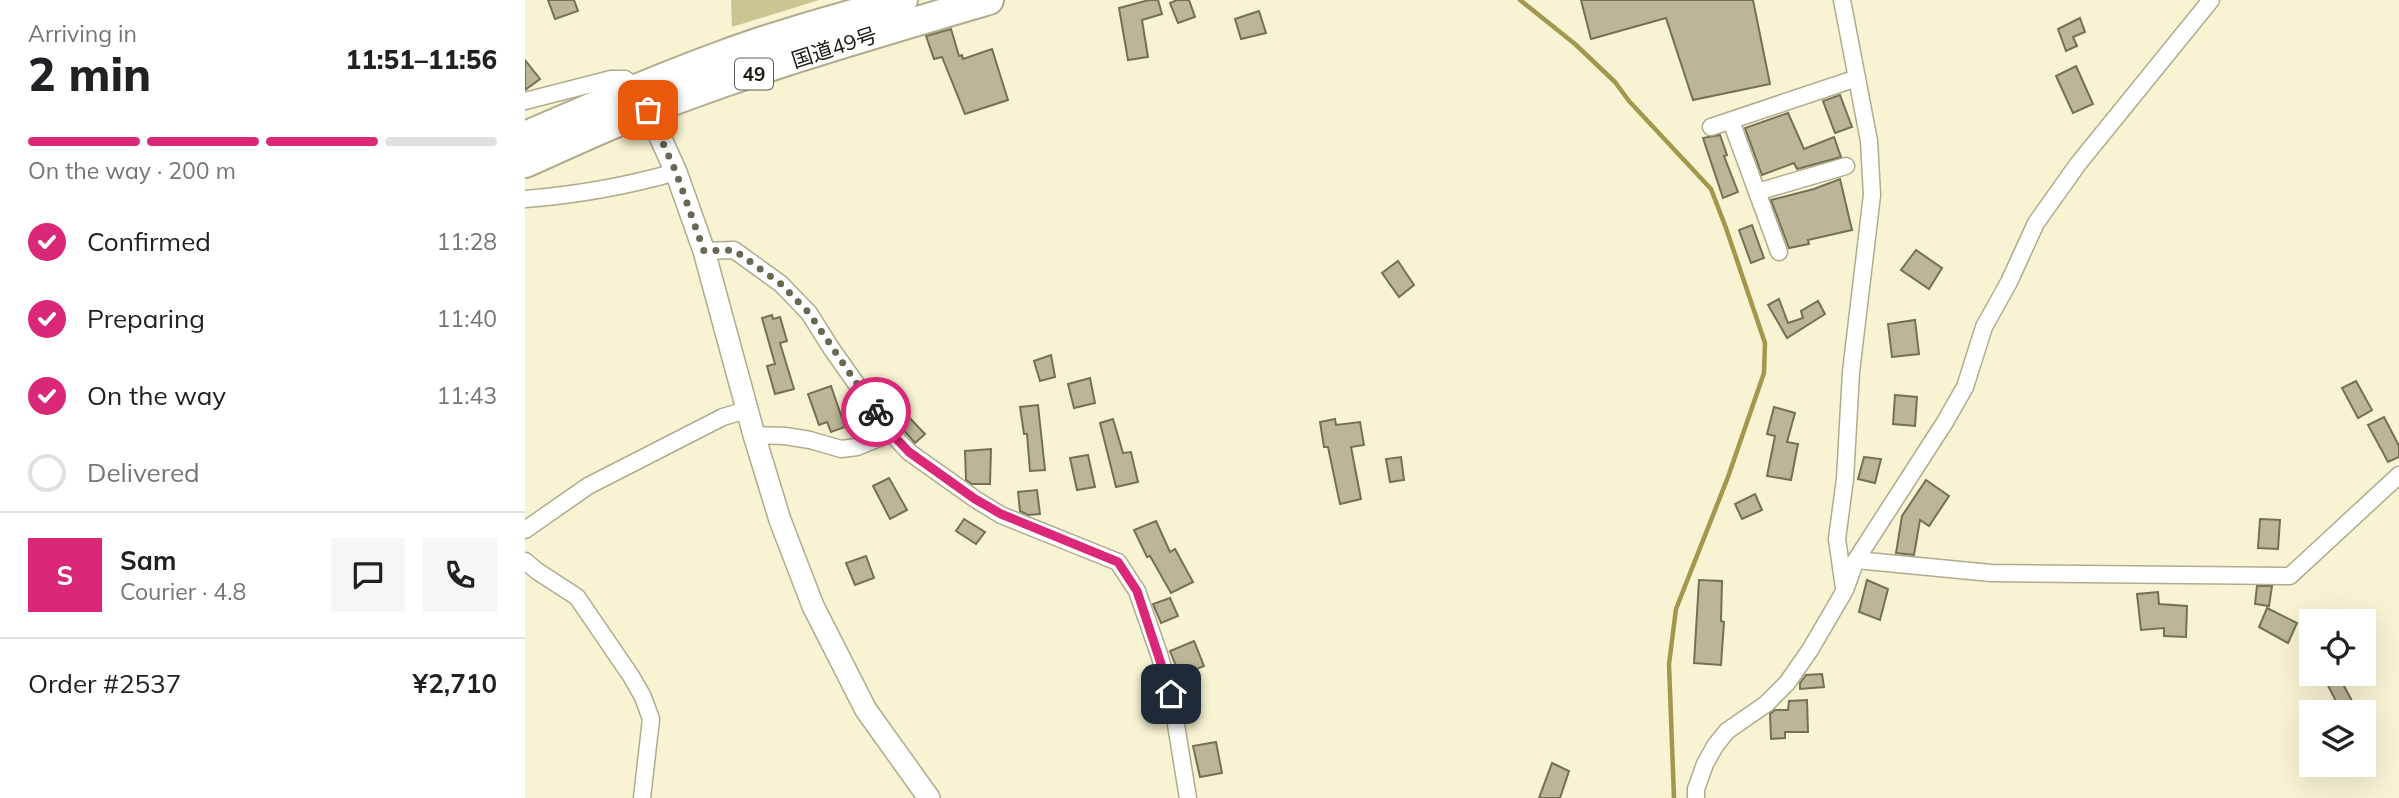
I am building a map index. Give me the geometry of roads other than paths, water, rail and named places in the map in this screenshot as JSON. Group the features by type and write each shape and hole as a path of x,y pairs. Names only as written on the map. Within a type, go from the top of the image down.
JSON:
{"highway":[{"name":"国道49号","path":"525,163 725,54 796,30 903,0"},
{"name":"国道49号","path":"525,135 643,99 811,54 989,0"}],"street":[{"path":"1842,0 1869,141 1872,195 1851,372 1845,479 1837,539 1845,590"},
{"path":"1696,798 1696,789 1705,764 1727,731 1766,705 1787,683 1810,650 1845,590 1856,560 1965,387 1984,327 2009,282 2036,223 2078,164 2211,0"},
{"path":"1711,127 1857,78"},
{"path":"525,101 611,79 625,79 643,99 676,172 704,251 746,410 781,520 813,606 866,710 929,798"},
{"path":"1731,121 1779,252"},
{"path":"1758,192 1846,166"},
{"path":"525,198 559,196 636,183 676,172"},
{"path":"704,251 734,250 781,284 809,313 891,433 909,452 1001,514 1118,562 1137,591 1171,694 1188,798"},
{"path":"525,530 588,486 723,416 746,410"},
{"path":"754,435 797,438 841,449 865,445 891,433"},
{"path":"1856,560 1991,573 2290,576 2399,475"},
{"path":"525,561 577,597 643,697 651,719 642,798"}],"waterway":[{"path":"1520,0 1575,44 1615,82 1629,101 1711,189 1765,343 1764,373 1728,477 1676,609 1669,664 1674,798"}]}
